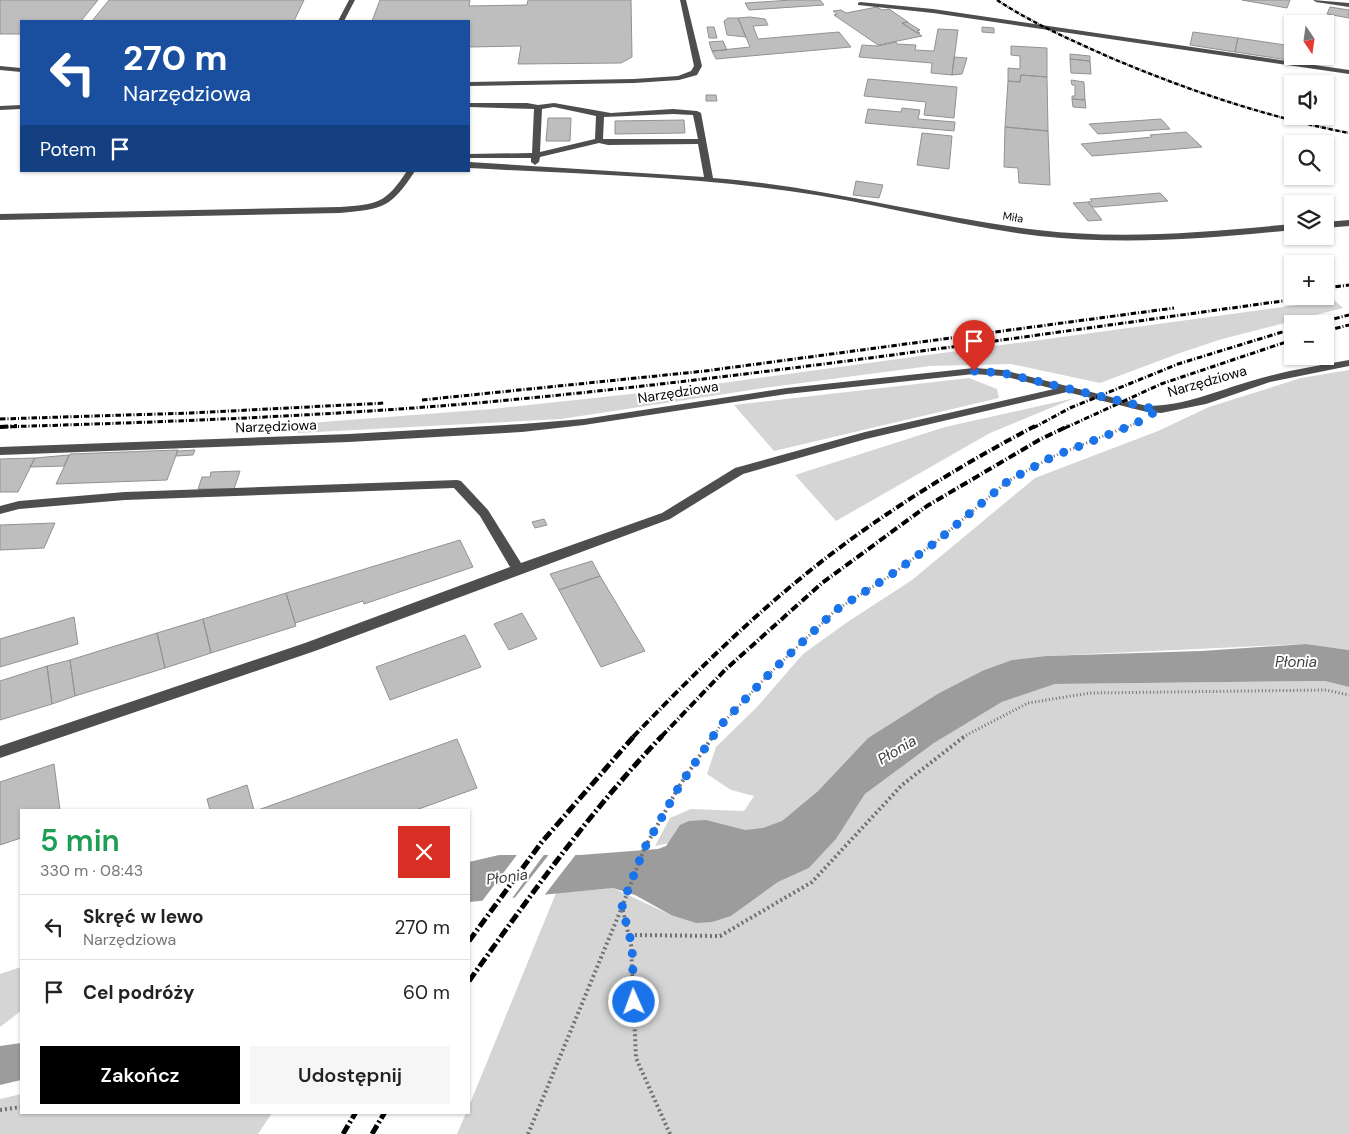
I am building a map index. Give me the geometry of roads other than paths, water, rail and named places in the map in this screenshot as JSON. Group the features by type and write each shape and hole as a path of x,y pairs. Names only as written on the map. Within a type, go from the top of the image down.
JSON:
{"lane":[{"path":"342,20 352,0"},
{"path":"470,84 634,81 679,78 694,73 698,66 683,0"},
{"path":"1316,0 1349,5"},
{"path":"860,4 934,11 1349,72"},
{"path":"0,68 20,70"},
{"path":"470,105 527,104 538,107 549,104 563,104 600,114 697,113 709,180"},
{"path":"0,108 20,107"},
{"path":"535,170 538,107"},
{"path":"598,141 600,114"},
{"path":"470,156 536,155 598,141 608,143 702,141"},
{"name":"Miła","path":"470,165 732,181 794,190 1038,233 1090,237 1162,236 1284,228"},
{"path":"0,217 340,210 381,206 397,193 410,172"},
{"path":"1334,224 1349,223"},
{"name":"Narzędziowa","path":"0,451 349,438 522,428 584,422 787,391 956,372 1003,373 1158,410 1186,406 1271,379 1349,363"},
{"path":"0,752 310,647 666,516 738,471 865,436 1065,389"},
{"path":"0,510 19,505 125,496 457,484 484,513 518,569"}],"water":[{"name":"Płonia","path":"1306,644 1349,650 1349,687 1325,681 1055,684 1002,702 934,743 865,794 836,839 809,868 778,882 731,916 712,922 696,923 671,915 635,895 613,888 470,902 470,862 499,855 580,855 658,849 666,846 680,825 689,821 706,820 745,830 763,828 782,821 818,791 868,738 939,693 984,670 1012,660 1046,656 1201,651"},
{"path":"20,1043 20,1080 0,1085 0,1046"}],"railway":[{"path":"997,0 1066,38 1168,81 1257,111 1349,133"},
{"path":"1334,287 1349,285"},
{"path":"17,426 0,427 250,418 374,411 602,391 1012,339 1284,301"},
{"path":"422,400 705,371 1174,308"},
{"path":"1334,319 1349,315"},
{"path":"1334,329 1349,325"},
{"path":"1033,428 1070,408 1178,364 1284,331"},
{"path":"1065,428 1161,384 1284,343"},
{"path":"0,419 191,413 385,403"},
{"path":"633,737 725,645 812,569 904,502 1035,426"},
{"path":"661,737 725,670 822,583 927,506 1039,440 1068,426"},
{"path":"470,940 541,843 634,736"},
{"path":"470,980 585,824 662,736"},
{"path":"343,1134 355,1114"},
{"path":"372,1134 384,1114"}]}
